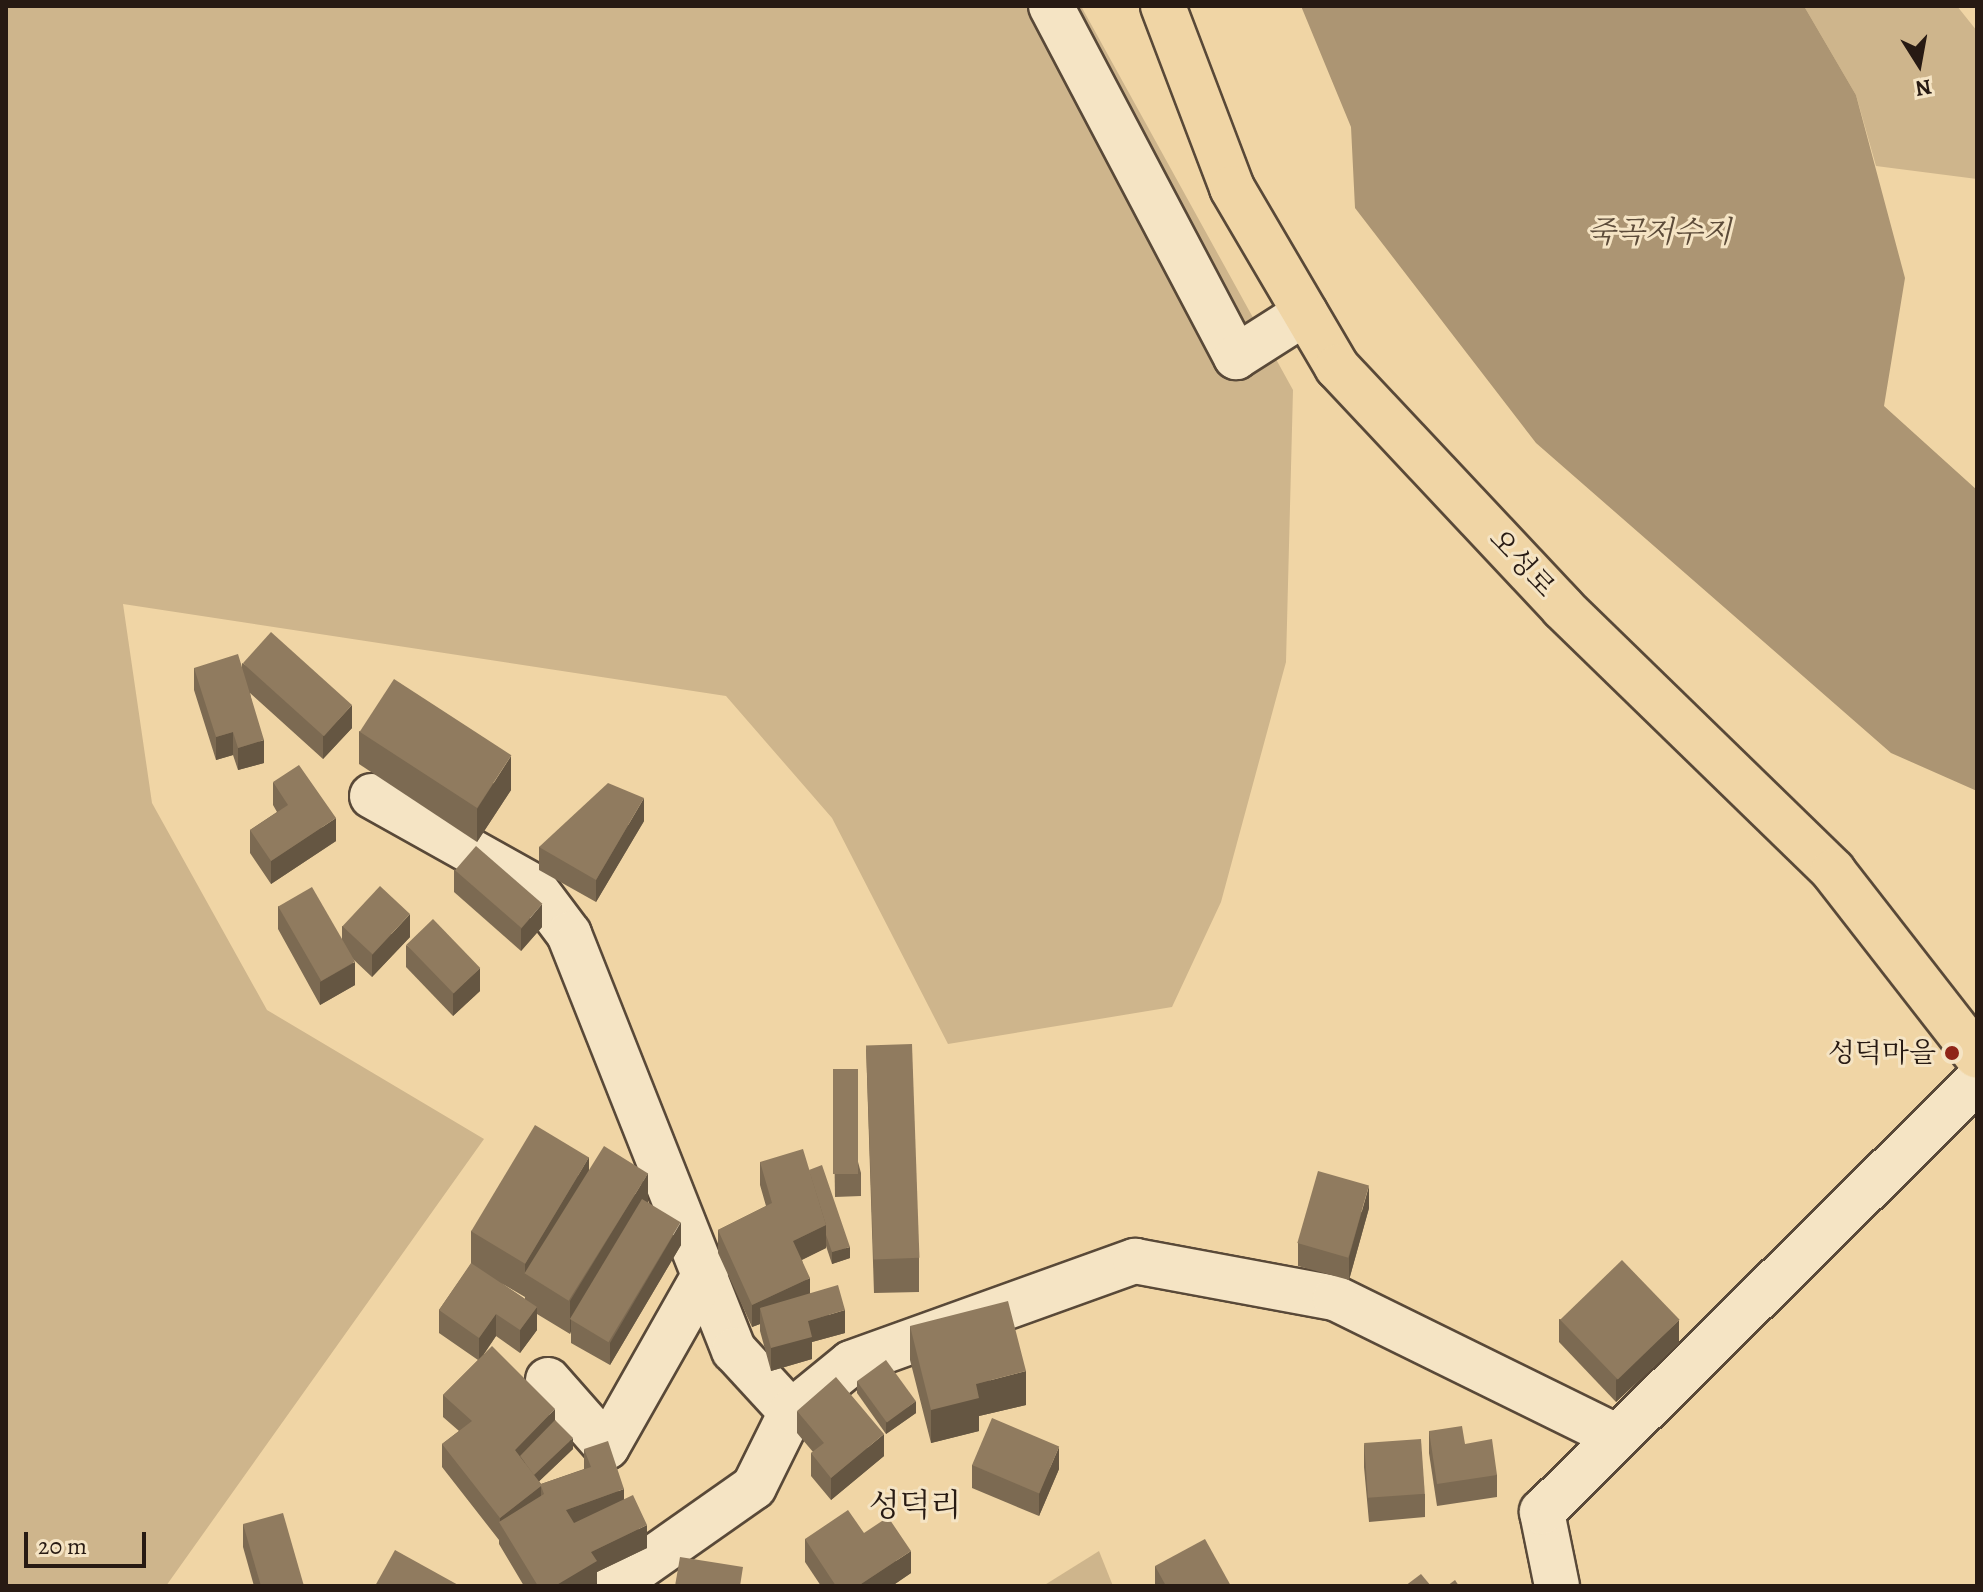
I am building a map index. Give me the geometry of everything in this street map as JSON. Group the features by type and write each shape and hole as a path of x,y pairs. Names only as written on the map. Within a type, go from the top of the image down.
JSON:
{"main road":[{"name":"오성로","path":"1163,6 1232,188 1337,367 1553,596 1833,871 1972,1041"}],"street":[{"path":"1051,6 1236,357 1305,313"},
{"path":"372,796 533,886 569,934 706,1272 734,1350 791,1412"},
{"path":"1557,1586 1542,1512 1977,1081"},
{"path":"613,1586 754,1487 791,1412 851,1363 1135,1261 1335,1298 1617,1437"},
{"path":"548,1380 607,1447 706,1272"}],"shaded area":[{"path":"6,6 1081,6 1293,390 1286,662 1221,902 1172,1007 948,1044 832,818 726,696 123,604 152,803 267,1010 484,1139 166,1586 6,1586"},
{"path":"1804,6 1957,6 1977,31 1977,179 1876,166 1856,95"},
{"path":"1099,1551 1113,1586 1043,1586"}],"water":[{"name":"죽곡저수지","path":"1301,6 1804,6 1856,95 1905,278 1884,406 1977,490 1977,791 1891,753 1536,443 1355,208 1351,127"}],"building":[{"path":"271,632 352,705 324,736 243,663"},
{"path":"238,654 264,740 238,748 233,732 216,737 194,668"},
{"path":"394,679 511,755 477,808 360,732"},
{"path":"299,765 336,818 271,861 250,830 288,805 273,782"},
{"path":"608,783 644,798 596,880 539,847"},
{"path":"476,846 542,904 521,928 455,870"},
{"path":"380,886 410,914 372,954 342,926"},
{"path":"312,887 355,961 321,981 278,906"},
{"path":"433,919 480,968 454,994 406,945"},
{"path":"912,1044 919,1258 873,1259 866,1046"},
{"path":"833,1069 858,1069 858,1174 833,1174"},
{"path":"535,1125 589,1157 525,1264 471,1231"},
{"path":"604,1146 648,1174 569,1301 525,1273"},
{"path":"803,1149 826,1225 793,1241 810,1278 752,1305 718,1230 772,1203 760,1162"},
{"path":"822,1165 850,1247 832,1252 809,1170"},
{"path":"1318,1171 1369,1186 1348,1258 1297,1243"},
{"path":"642,1199 681,1222 608,1342 570,1319"},
{"path":"1622,1260 1680,1320 1618,1379 1560,1320"},
{"path":"471,1263 537,1307 520,1330 496,1314 479,1338 439,1310"},
{"path":"838,1285 845,1310 808,1321 812,1337 771,1348 760,1308"},
{"path":"1008,1301 1026,1371 976,1384 979,1398 931,1410 910,1326"},
{"path":"492,1346 555,1409 515,1450 541,1484 591,1467 584,1449 608,1441 624,1489 566,1510 574,1523 633,1495 647,1525 591,1552 597,1561 555,1586 538,1586 499,1522 544,1494 541,1486 500,1518 442,1444 472,1421 443,1395"},
{"path":"886,1360 916,1401 887,1422 857,1381"},
{"path":"836,1377 884,1434 831,1478 811,1453 824,1443 797,1411"},
{"path":"992,1418 1059,1447 1039,1493 972,1465"},
{"path":"555,1420 573,1438 534,1475 520,1456"},
{"path":"1462,1426 1465,1444 1492,1439 1497,1475 1437,1484 1429,1431"},
{"path":"1421,1439 1425,1494 1368,1498 1364,1443"},
{"path":"848,1510 864,1533 888,1517 911,1551 858,1586 836,1586 805,1539"},
{"path":"283,1513 304,1586 261,1586 243,1524"},
{"path":"1205,1539 1231,1586 1166,1586 1155,1566"},
{"path":"395,1550 460,1586 375,1586"},
{"path":"680,1557 743,1567 740,1586 675,1586"},
{"path":"1421,1574 1431,1586 1405,1586"}],"place":[{"name":"성덕마을","path":"1952,1053"}],"district":[{"name":"성덕리","path":"915,1505"}]}
